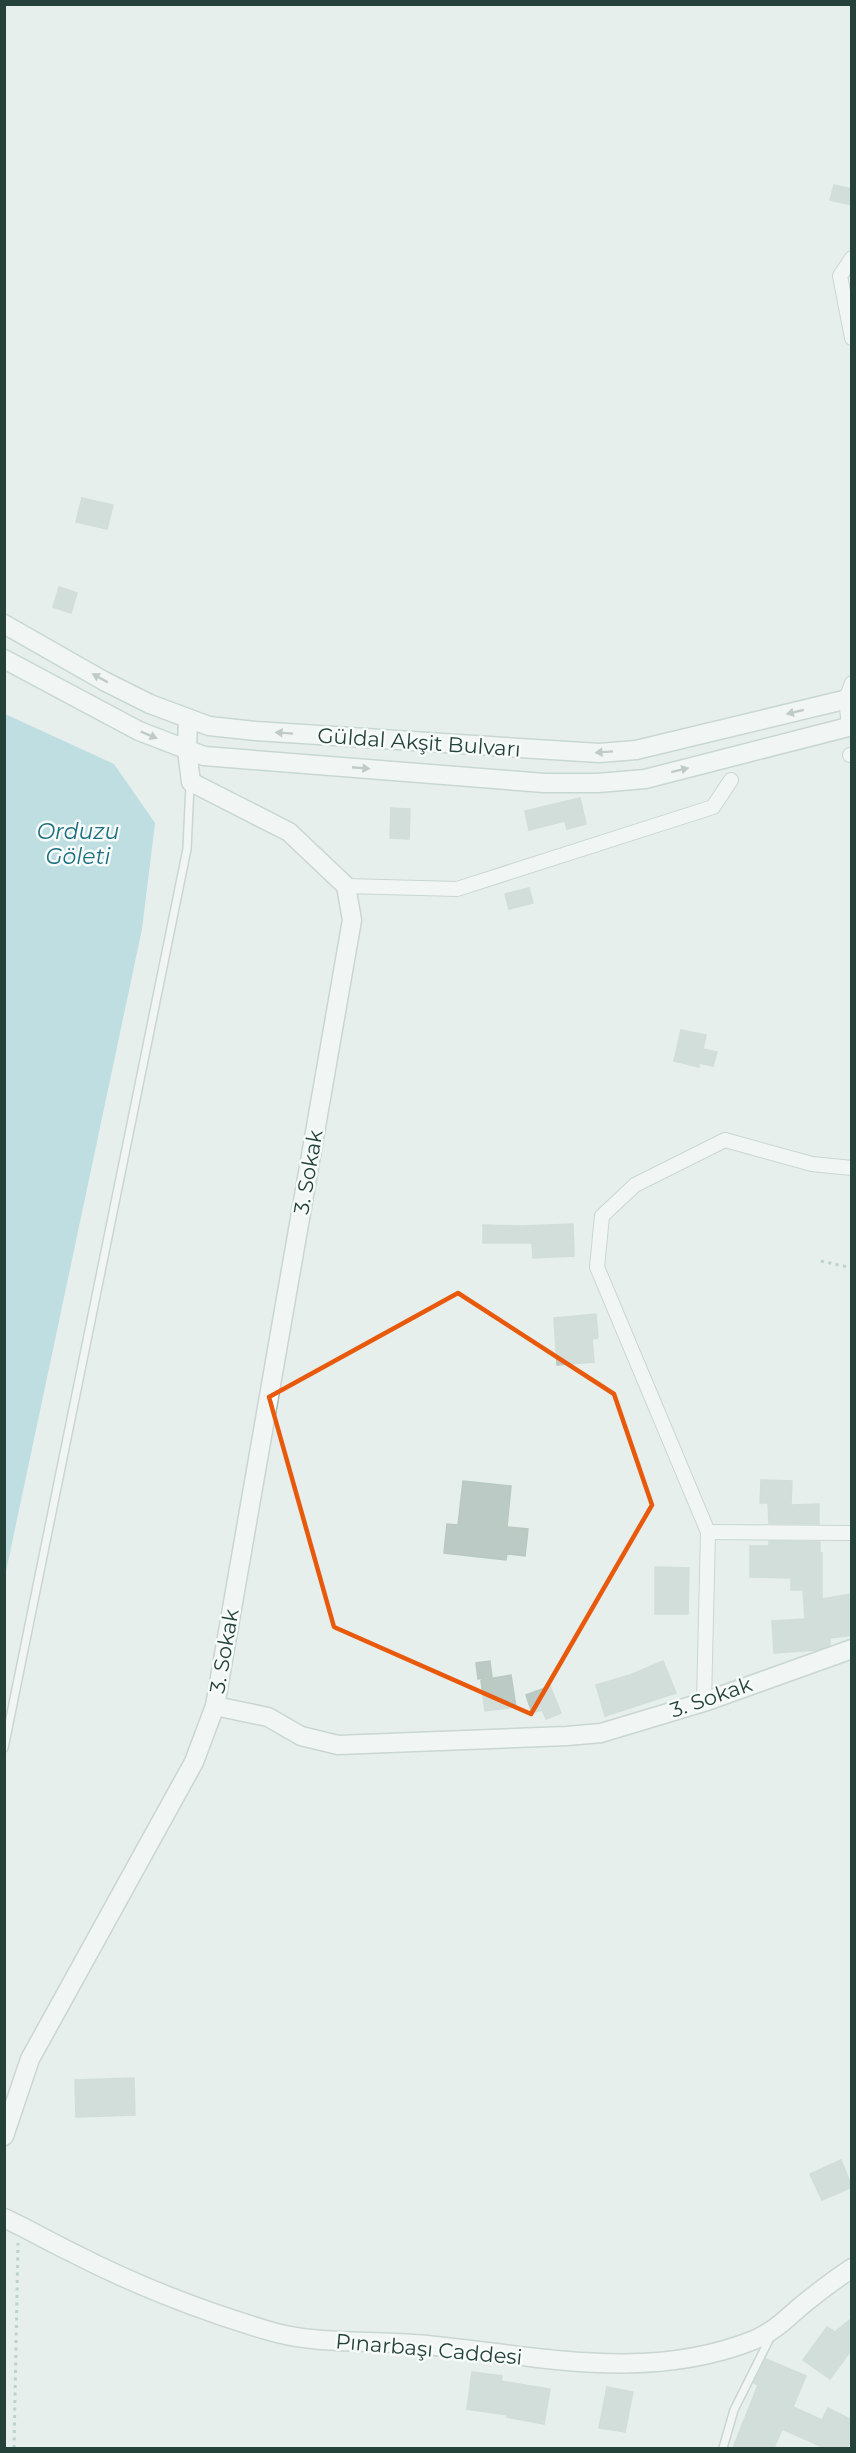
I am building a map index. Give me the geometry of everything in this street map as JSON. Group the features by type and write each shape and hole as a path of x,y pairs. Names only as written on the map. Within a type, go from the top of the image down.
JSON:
{"street":[{"path":"852,258 840,276 852,338"},
{"name":"Güldal Akşit Bulvarı","path":"4,624 104,681 150,704 209,726 256,731 599,753 636,750 850,693"},
{"name":"Güldal Akşit Bulvarı","path":"4,658 139,731 187,750 216,757 544,783 598,783 645,779 850,726"},
{"path":"850,693 850,726"},
{"path":"188,719 187,750 191,782 289,832 346,886 458,889 713,807 730,780"},
{"name":"3. Sokak","path":"4,2136 30,2059 194,1762 215,1706 352,920 346,886"},
{"path":"704,1702 708,1532 597,1267 602,1216 635,1185 725,1140 812,1164 852,1168"},
{"path":"708,1532 852,1533"},
{"name":"3. Sokak","path":"215,1706 268,1717 301,1736 319,1742 356,1745 601,1732 704,1702 852,1649"},
{"name":"Pınarbaşı Caddesi","path":"12,2221 73,2254 191,2306 268,2331 334,2342 414,2344 607,2365 709,2356 773,2331 816,2294 852,2268"}],"lane":[{"path":"4,1748 187,849 191,782"},
{"path":"723,2448 734,2410 773,2331"}],"path":[{"path":"821,1261 852,1268"},
{"path":"12,2221 14,2448"}],"highlighted area":[{"path":"458,1293 614,1394 652,1505 531,1714 334,1627 269,1397"}],"water":[{"name":"Orduzu Göleti","path":"5,714 114,764 155,823 142,929 5,1576"}],"building":[{"path":"834,185 852,189 852,205 830,200"},
{"path":"82,498 113,505 107,529 76,522"},
{"path":"59,587 77,593 71,613 53,607"},
{"path":"580,798 586,824 567,829 565,821 529,830 525,811"},
{"path":"391,808 410,809 409,839 390,838"},
{"path":"529,888 533,903 509,909 505,894"},
{"path":"681,1030 706,1035 703,1049 717,1052 713,1066 699,1063 699,1067 674,1061"},
{"path":"573,1224 574,1256 533,1258 532,1243 483,1243 483,1225"},
{"path":"596,1314 598,1338 592,1339 594,1362 557,1365 554,1318"},
{"path":"761,1480 792,1481 791,1505 819,1504 819,1524 769,1523 768,1503 760,1503"},
{"path":"463,1481 511,1486 507,1527 528,1529 525,1556 507,1554 506,1560 444,1553 447,1524 458,1525"},
{"path":"769,1541 820,1542 822,1599 852,1594 852,1635 830,1638 830,1645 817,1650 774,1653 772,1621 805,1619 803,1590 791,1590 791,1578 750,1577 750,1546 769,1546"},
{"path":"655,1567 689,1568 688,1614 655,1614"},
{"path":"490,1661 492,1677 478,1679 476,1663"},
{"path":"663,1661 676,1693 605,1716 596,1685 630,1675"},
{"path":"511,1675 516,1707 485,1711 481,1680"},
{"path":"550,1686 561,1713 546,1719 542,1710 532,1713 526,1695"},
{"path":"134,2078 135,2115 76,2117 75,2080"},
{"path":"841,2160 852,2187 822,2200 810,2174"},
{"path":"852,2318 852,2349 830,2379 803,2360 827,2327 835,2332"},
{"path":"766,2359 806,2376 793,2407 822,2420 828,2408 852,2420 852,2439 847,2448 825,2448 782,2429 774,2448 733,2448 758,2385 754,2383"},
{"path":"472,2372 502,2376 501,2381 550,2389 544,2424 507,2417 508,2415 467,2409"},
{"path":"607,2387 633,2392 625,2432 599,2428"}]}
